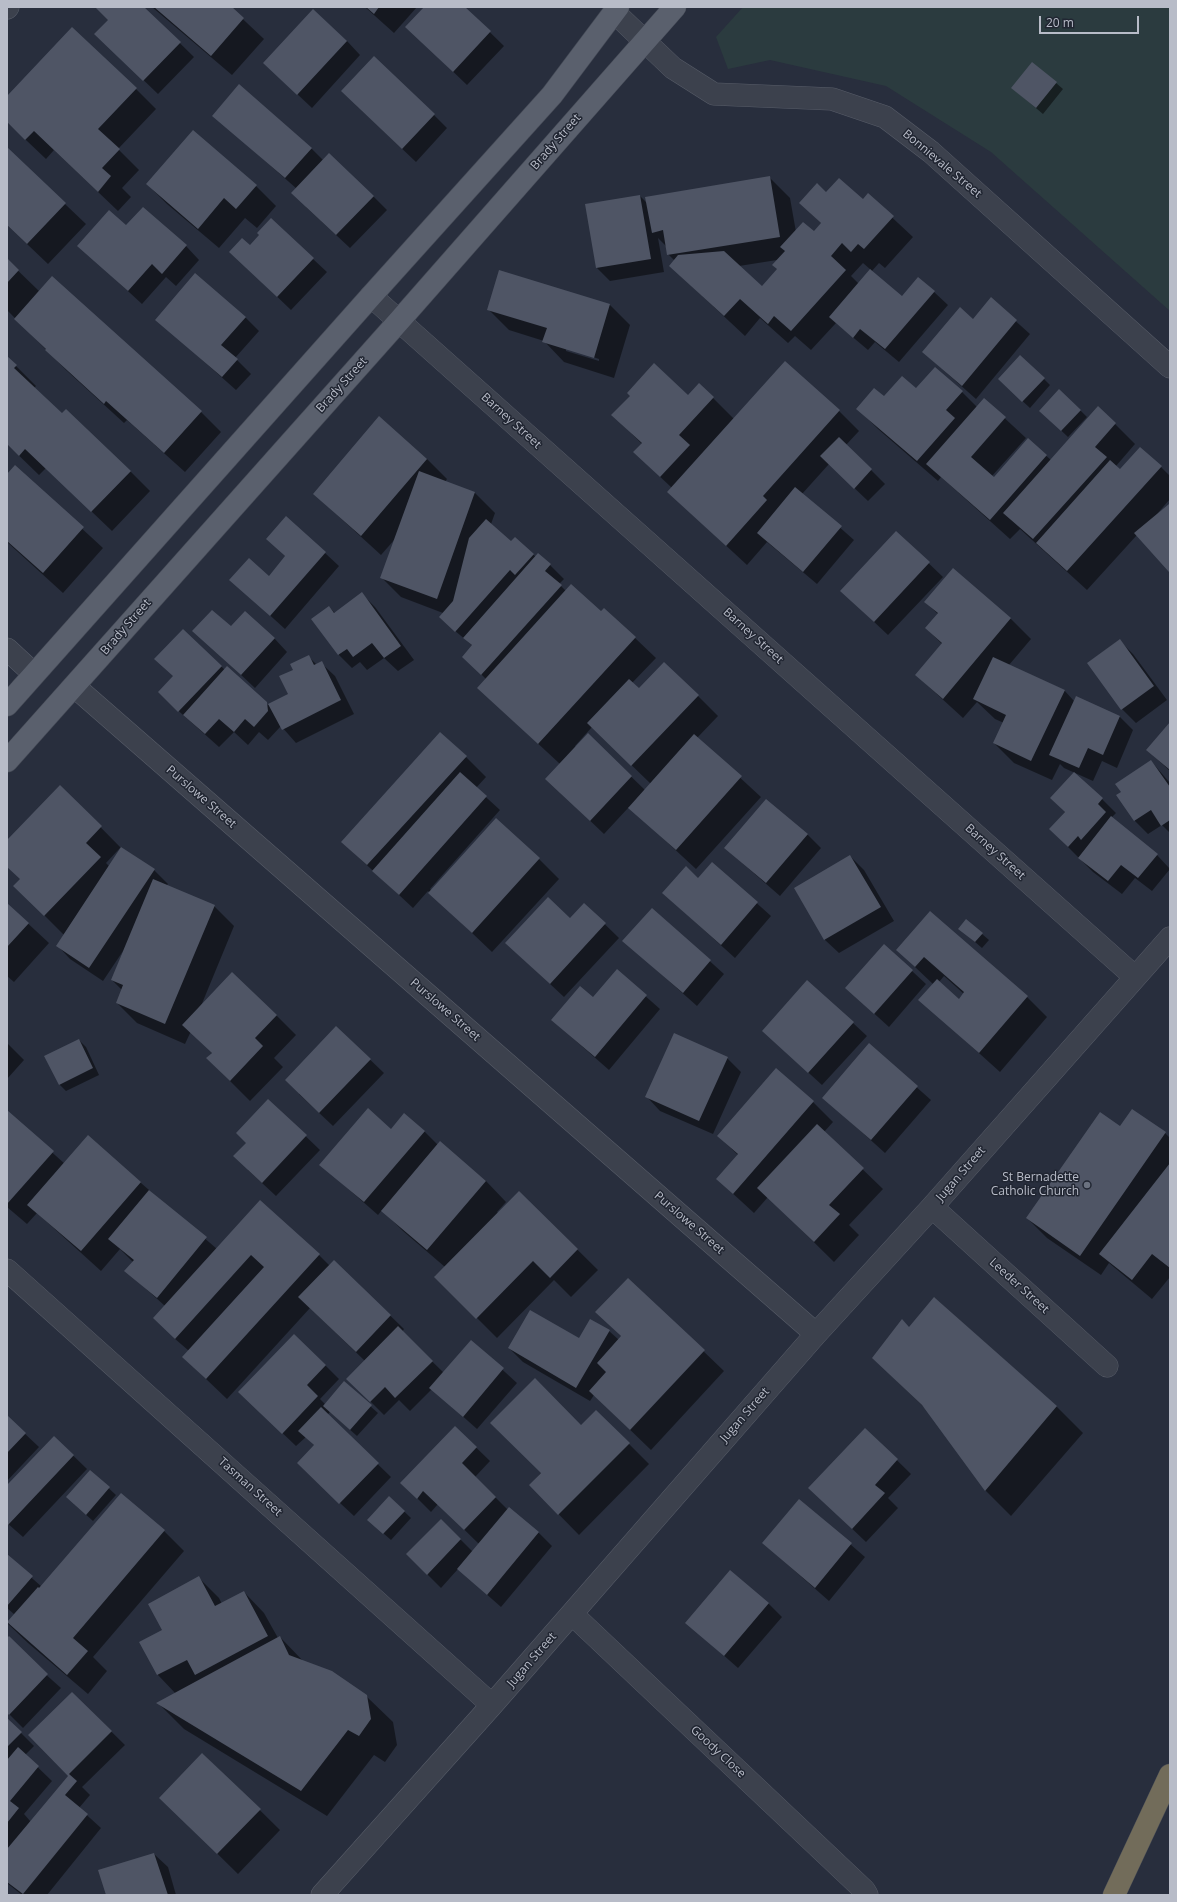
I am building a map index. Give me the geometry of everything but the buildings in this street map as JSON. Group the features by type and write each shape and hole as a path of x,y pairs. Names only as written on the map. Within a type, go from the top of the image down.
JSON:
{"highway":[{"path":"1114,1895 1170,1775"}],"main road":[{"name":"Brady Street","path":"7,761 399,321 675,7"},
{"path":"7,705 552,95 616,10"}],"street":[{"name":"Bonnievale Street","path":"616,10 644,42 673,68 714,94 832,99 885,117 931,152 1170,367"},
{"name":"Barney Street","path":"371,296 1135,977"},
{"path":"7,649 34,674"},
{"name":"Purslowe Street","path":"74,686 816,1334"},
{"name":"Jugan Street","path":"322,1895 492,1705 816,1334 932,1207 1170,938"},
{"name":"Leeder Street","path":"932,1207 1106,1366"},
{"name":"Tasman Street","path":"7,1270 492,1705"},
{"name":"Goody Close","path":"572,1614 870,1893"}],"shaded area":[{"path":"743,7 1170,7 1170,311 991,152 886,86 770,60 728,69 716,37"}],"place":[{"name":"St Bernadette Catholic Church","path":"1087,1185"}]}
